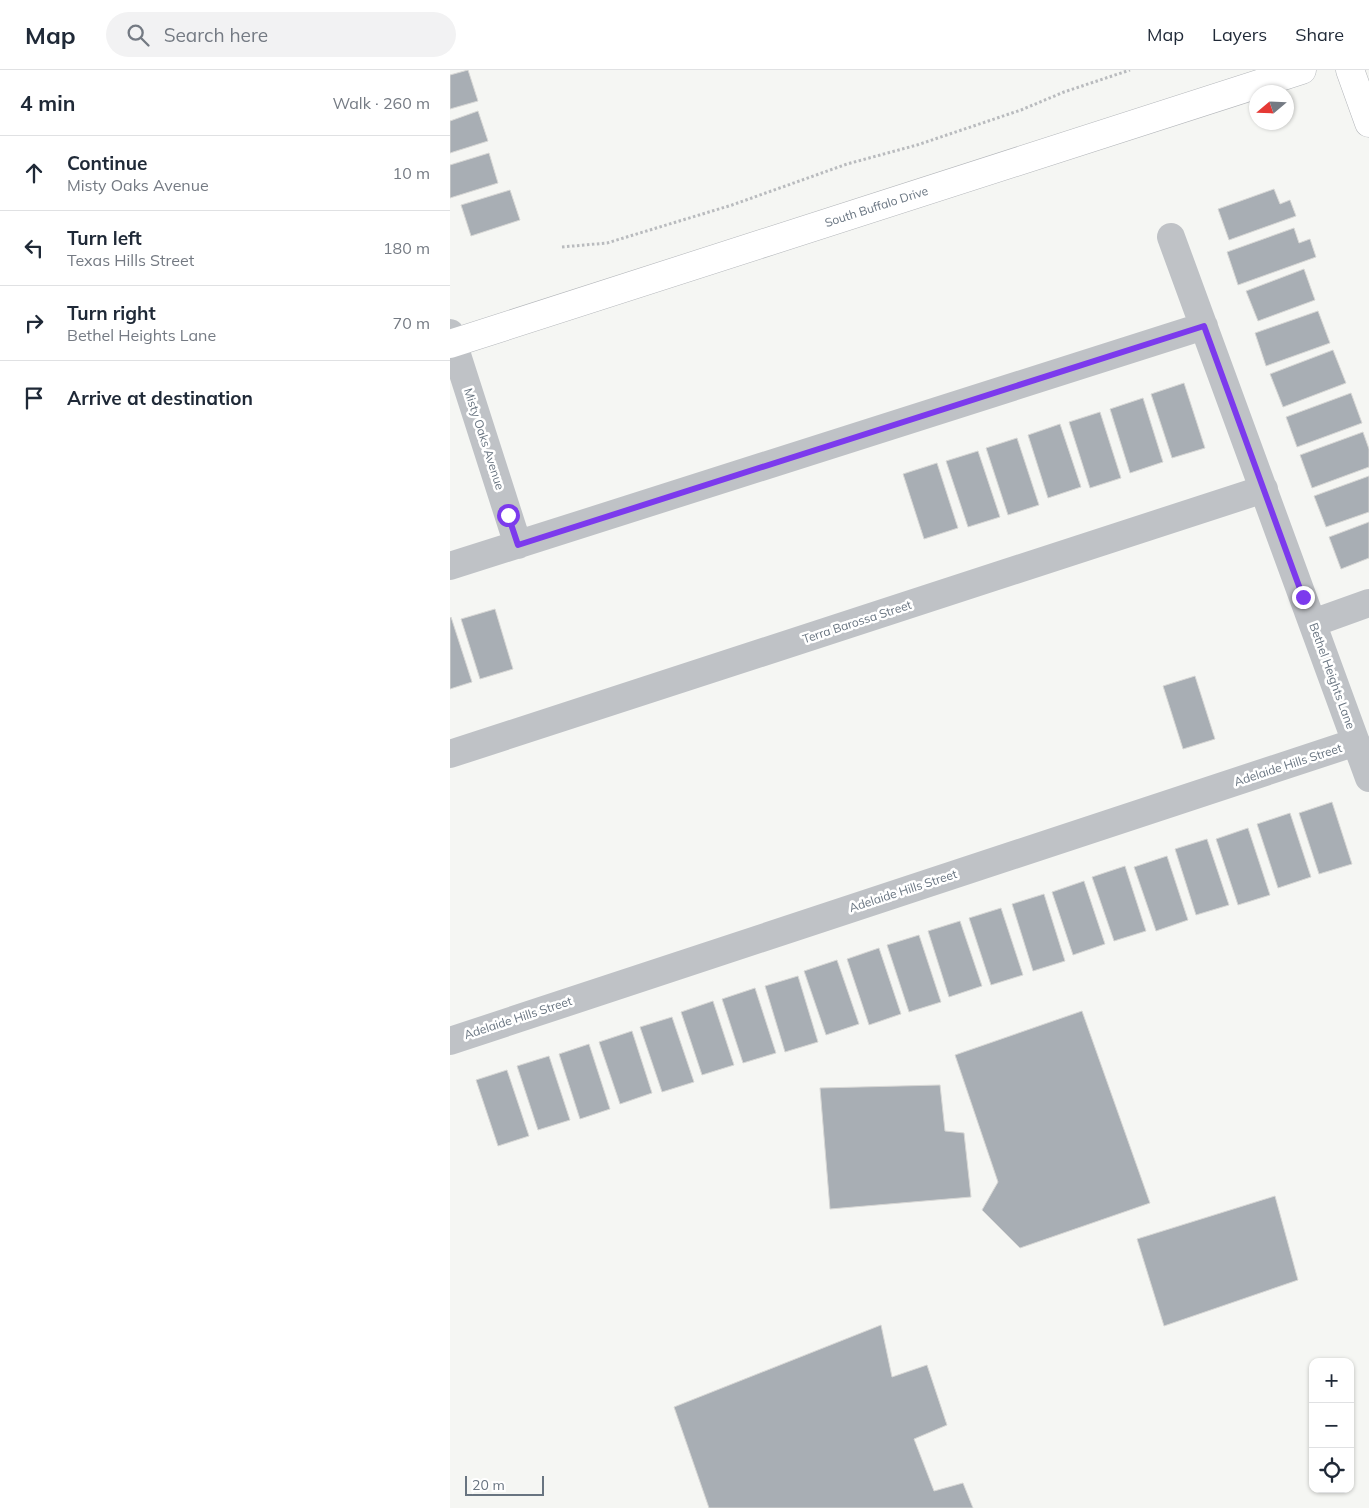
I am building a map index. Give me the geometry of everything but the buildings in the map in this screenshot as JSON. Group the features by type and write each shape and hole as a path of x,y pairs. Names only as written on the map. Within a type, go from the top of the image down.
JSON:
{"main road":[{"name":"South Buffalo Drive","path":"451,340 1302,70"},
{"path":"1350,70 1369,123"}],"street":[{"name":"Bethel Heights Lane","path":"1171,237 1369,778"},
{"path":"450,566 1204,326"},
{"name":"Misty Oaks Avenue","path":"451,340 518,545"},
{"name":"Terra Barossa Street","path":"450,754 1264,490"},
{"path":"1313,623 1369,603"},
{"name":"Adelaide Hills Street","path":"450,1040 1356,742"}],"path":[{"path":"562,247 608,243 732,205 848,164 916,145 1021,110 1064,92 1130,70"}],"route":[{"path":"508,515 518,545 1204,326 1303,597"}]}
